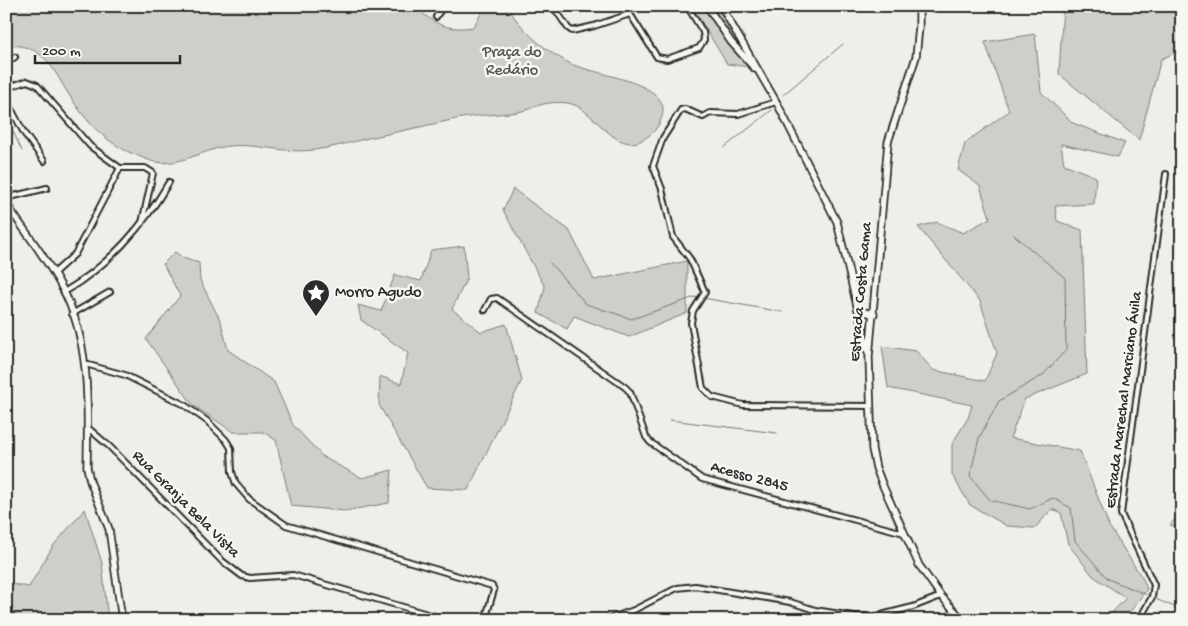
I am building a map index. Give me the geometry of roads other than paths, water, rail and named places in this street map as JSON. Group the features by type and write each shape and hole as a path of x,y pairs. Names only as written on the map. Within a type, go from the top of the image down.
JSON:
{"main road":[{"path":"707,6 731,42 764,80"},
{"path":"721,6 776,102 837,222 869,357"},
{"name":"Estrada Costa Gama","path":"919,6 916,57 888,142 869,357 872,449 876,468 920,565 941,596 963,620"},
{"path":"6,203 54,273 64,292 86,364 87,466 90,481 108,529 122,620"},
{"path":"859,311 874,314"}],"street":[{"path":"436,17 443,6"},
{"path":"553,6 568,28 577,31 630,14"},
{"path":"625,6 654,54 667,59 699,48 704,40 703,32 687,6"},
{"path":"6,62 15,56"},
{"path":"6,88 27,81 38,85 90,146 120,168 145,168 153,173 142,223"},
{"path":"6,99 24,133 44,161"},
{"path":"776,102 738,114 710,113 703,117 697,116 689,110 681,110 663,138 654,160 654,172 662,189 673,237 690,259 705,292 694,311 691,323 703,388 712,397 743,405 872,406"},
{"path":"54,273 75,254 120,168"},
{"name":"Estrada Marechal Marciano Ávila","path":"1139,620 1152,597 1154,585 1128,533 1121,514 1166,174"},
{"path":"64,292 86,279 101,266 153,210 169,182"},
{"path":"6,198 47,188"},
{"path":"72,314 110,292"},
{"name":"Acesso 2845","path":"485,310 491,299 497,298 625,387 633,400 650,442 702,479 904,533"},
{"path":"86,364 125,375 183,404 208,421 226,440 230,448 232,472 236,484 258,507 286,526 492,586 494,590 485,620"},
{"name":"Rua Granja Bela Vista","path":"88,428 109,446 221,560 242,576 250,578 298,576 448,620"},
{"path":"606,620 634,610 677,588 695,586 790,602 815,610 873,617 914,607 941,596"}],"waterway":[{"path":"1177,26 1182,31"},
{"path":"783,95 843,44"},
{"path":"725,147 772,110"},
{"path":"6,116 22,151"},
{"path":"1014,235 1065,278 1066,350 1043,375 999,401 979,438 970,476 990,500 1030,509 1053,498 1071,508 1075,541 1108,579 1150,596"},
{"path":"550,263 586,304 632,319 695,297 700,298"},
{"path":"703,298 782,312"},
{"path":"670,420 777,433"},
{"path":"1153,598 1182,610"}],"place":[{"name":"Morro Agudo","path":"316,317"}],"park label":[{"name":"Praça do Redário","path":"512,62"}]}
